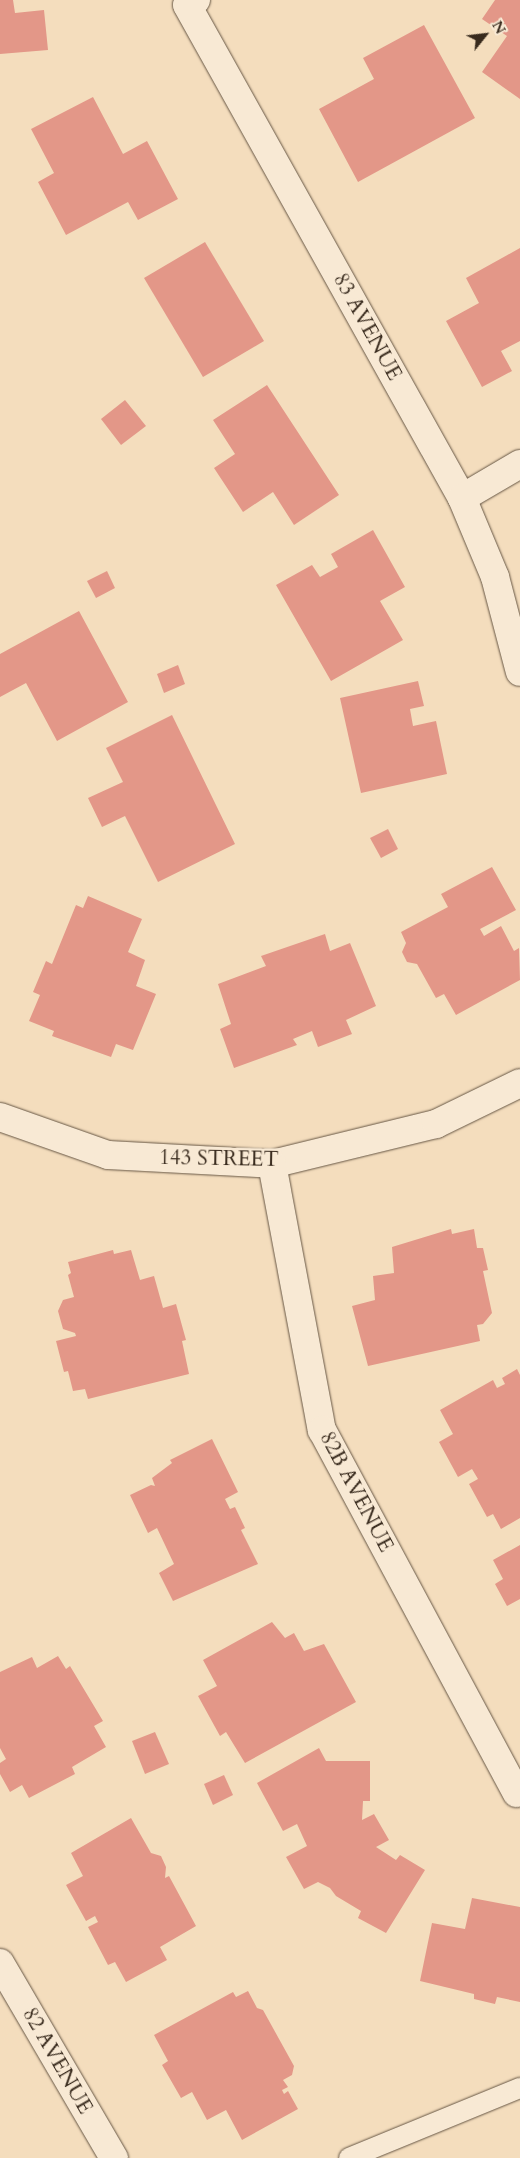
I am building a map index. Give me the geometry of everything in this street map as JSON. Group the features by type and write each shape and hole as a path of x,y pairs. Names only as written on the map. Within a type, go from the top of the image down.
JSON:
{"street":[{"name":"83 AVENUE","path":"196,0 187,5 462,498 495,577 520,672"},
{"path":"462,498 520,464"},
{"name":"143 STREET","path":"0,1117 108,1155 272,1164 436,1124 520,1083"},
{"name":"82B AVENUE","path":"272,1164 322,1430 517,1793"},
{"name":"82 AVENUE","path":"0,1963 114,2158"}],"lane":[{"path":"349,2158 520,2088"}],"building":[{"path":"0,0 13,0 15,13 44,10 48,50 0,54"},
{"path":"495,0 520,0 520,99 482,72 507,36 482,19"},
{"path":"424,25 475,118 358,182 319,109 374,79 363,58"},
{"path":"93,97 123,154 147,141 178,199 138,220 128,202 66,235 38,182 54,173 31,129"},
{"path":"205,242 264,341 203,377 144,278"},
{"path":"520,248 520,341 501,351 512,371 482,387 446,321 479,303 466,278"},
{"path":"267,385 339,495 294,525 273,492 243,512 214,468 235,454 213,420"},
{"path":"125,400 146,426 121,445 101,419"},
{"path":"373,530 405,587 380,601 403,640 331,681 276,585 312,565 320,577 338,567 331,554"},
{"path":"107,571 115,588 96,598 87,581"},
{"path":"79,611 128,702 57,741 26,683 0,697 0,654"},
{"path":"178,665 185,684 164,693 157,674"},
{"path":"418,681 424,706 410,709 413,726 436,721 447,774 361,793 340,698"},
{"path":"172,715 235,844 158,882 125,816 102,827 88,798 123,782 106,748"},
{"path":"388,829 398,849 381,858 370,838"},
{"path":"492,867 516,910 480,929 484,936 501,926 514,951 519,948 520,980 456,1015 444,994 436,998 417,964 407,962 402,952 406,943 401,932 448,907 441,894"},
{"path":"88,896 142,919 128,952 145,960 136,986 156,994 133,1050 116,1044 111,1057 52,1036 54,1031 29,1021 40,995 33,992 46,961 52,964 76,905 83,908"},
{"path":"325,934 330,951 350,943 376,1006 346,1020 352,1034 318,1047 312,1031 293,1039 297,1045 234,1068 220,1029 231,1024 218,984 266,966 261,956"},
{"path":"451,1229 452,1234 474,1229 477,1248 483,1248 488,1270 483,1271 492,1313 483,1324 477,1325 480,1341 368,1366 352,1306 375,1300 373,1276 394,1273 392,1247"},
{"path":"113,1250 114,1254 131,1250 140,1280 154,1276 163,1308 176,1304 186,1340 182,1341 189,1374 88,1399 85,1389 73,1391 68,1371 64,1372 56,1341 76,1336 75,1333 63,1329 58,1311 63,1300 74,1297 68,1275 71,1273 68,1262"},
{"path":"517,1369 520,1375 520,1518 501,1529 493,1514 487,1517 469,1484 478,1479 472,1469 458,1477 439,1442 453,1434 440,1410 493,1380 497,1388 505,1384 502,1378"},
{"path":"212,1439 238,1492 225,1499 230,1509 235,1507 245,1528 241,1530 258,1564 173,1601 159,1573 174,1564 157,1528 148,1533 130,1495 151,1485 155,1486 152,1478 172,1463 170,1460"},
{"path":"520,1545 520,1599 507,1606 495,1584 503,1579 493,1560"},
{"path":"272,1622 285,1638 294,1633 304,1651 324,1644 356,1702 245,1763 226,1732 220,1736 198,1696 217,1686 203,1660"},
{"path":"58,1656 66,1669 70,1666 103,1721 94,1726 106,1747 72,1767 75,1774 29,1798 22,1785 10,1792 0,1774 0,1763 6,1759 0,1748 0,1672 32,1657 37,1668"},
{"path":"155,1732 169,1764 145,1774 132,1741"},
{"path":"319,1748 326,1761 370,1761 370,1801 363,1801 362,1820 374,1814 389,1840 376,1847 396,1860 400,1855 425,1870 386,1933 358,1918 361,1911 336,1896 330,1888 318,1882 304,1889 286,1857 307,1846 297,1824 283,1831 257,1783"},
{"path":"224,1775 233,1795 213,1805 204,1784"},
{"path":"131,1818 151,1853 161,1856 166,1867 165,1878 169,1876 196,1926 160,1947 167,1960 126,1982 115,1962 108,1965 88,1927 98,1922 95,1916 86,1921 66,1885 83,1876 71,1853"},
{"path":"472,1898 520,1907 520,2002 497,1997 495,2004 474,1999 474,1994 420,1981 432,1923 465,1929"},
{"path":"248,1991 257,2008 263,2010 294,2066 292,2075 283,2080 288,2087 282,2090 284,2094 288,2091 298,2109 242,2140 226,2110 207,2120 192,2092 181,2098 162,2065 168,2061 154,2035 233,1992 236,1997"}]}
